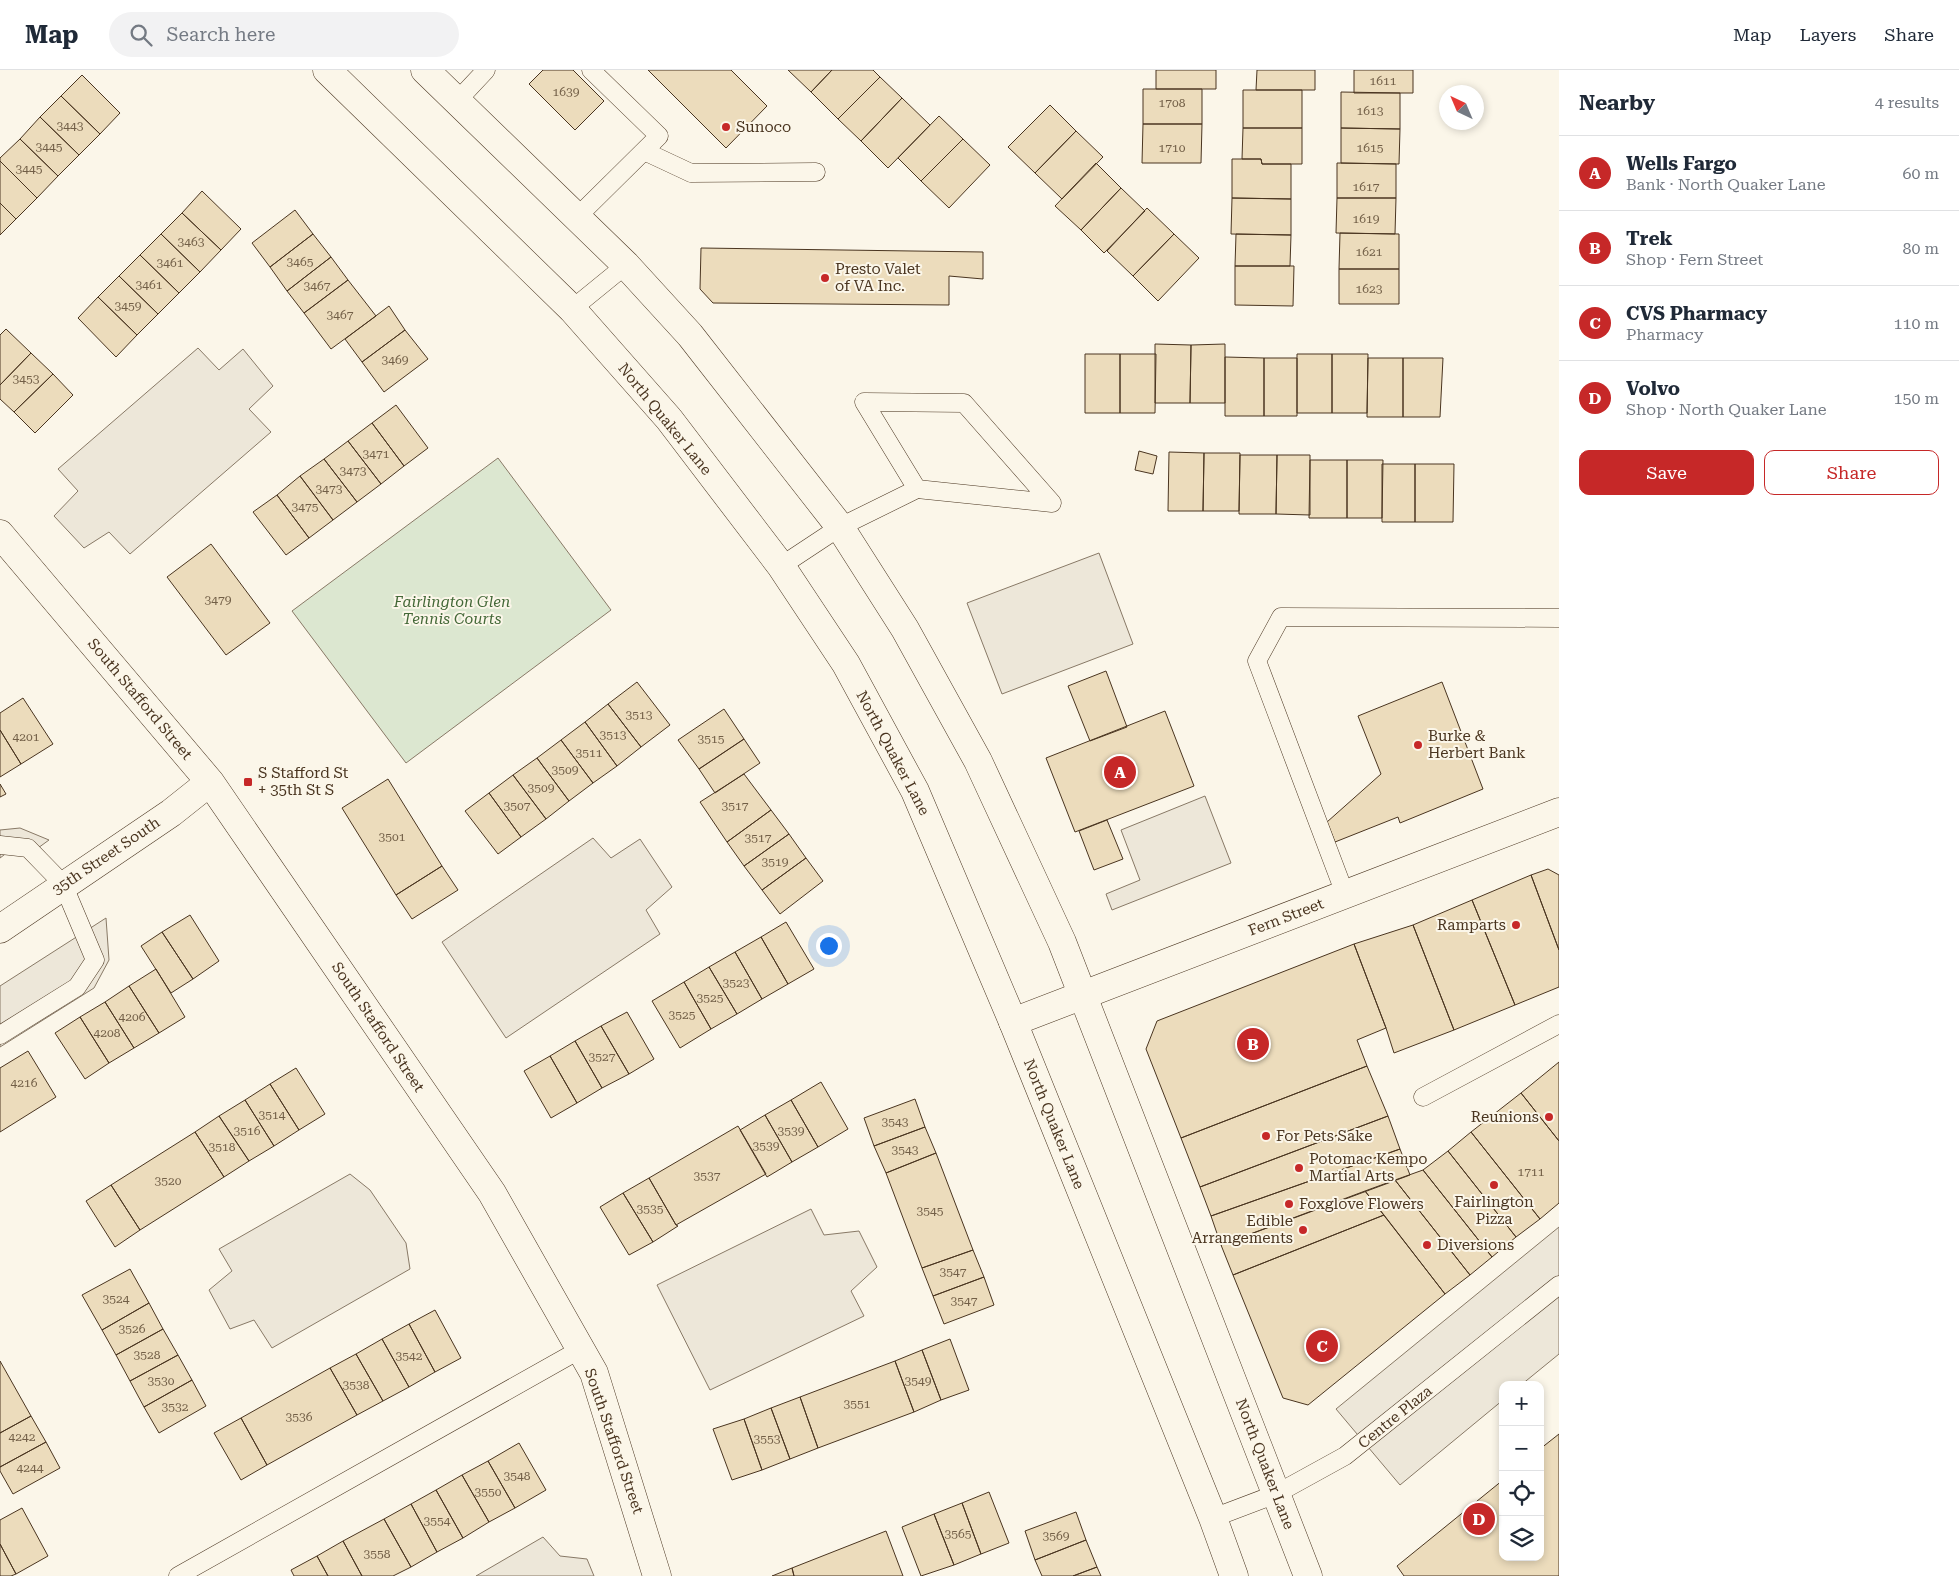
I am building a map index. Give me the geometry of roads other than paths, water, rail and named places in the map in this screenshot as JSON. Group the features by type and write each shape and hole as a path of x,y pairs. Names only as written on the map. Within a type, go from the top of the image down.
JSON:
{"main road":[{"name":"North Quaker Lane","path":"327,70 572,309 669,419 781,566 846,664 915,791 1013,1022 1213,1518 1234,1576"},
{"name":"North Quaker Lane","path":"425,70 626,265 690,336 840,527 905,629 978,762 1062,942 1308,1576"},
{"name":"South Stafford Street","path":"0,534 210,782 492,1194 598,1384 657,1576"},
{"name":"35th Street South","path":"0,928 171,813 210,782"},
{"name":"Fern Street","path":"1013,1022 1559,812"}],"lane":[{"path":"457,101 486,70"},
{"path":"577,217 659,136 591,70"},
{"path":"644,151 691,173 816,172"},
{"path":"572,309 626,265"},
{"path":"781,566 840,527 918,489 1052,504 964,403 864,402 918,489"},
{"path":"1345,894 1258,661 1282,617 1559,618"},
{"path":"0,845 28,848 63,884 95,960 77,987 0,1035"},
{"path":"1423,1097 1559,1024"},
{"name":"Centre Plaza","path":"1213,1518 1276,1494 1345,1456 1559,1285"},
{"path":"178,1576 580,1349"}],"place":[{"name":"Sunoco","path":"726,127"},
{"name":"Presto Valet of VA Inc.","path":"825,278"},
{"name":"Burke & Herbert Bank","path":"1418,745"},
{"name":"Wells Fargo","path":"1120,772"},
{"name":"S Stafford St + 35th St S","path":"248,782"},
{"name":"Ramparts","path":"1516,925"},
{"name":"Trek","path":"1253,1044"},
{"name":"Reunions","path":"1549,1117"},
{"name":"For Pets Sake","path":"1266,1136"},
{"name":"Potomac Kempo Martial Arts","path":"1299,1168"},
{"name":"Fairlington Pizza","path":"1494,1185"},
{"name":"Foxglove Flowers","path":"1289,1204"},
{"name":"Edible Arrangements","path":"1303,1230"},
{"name":"Diversions","path":"1427,1245"},
{"name":"CVS Pharmacy","path":"1322,1346"},
{"name":"Volvo","path":"1479,1519"}],"park label":[{"name":"Fairlington Glen Tennis Courts","path":"452,610"}]}
